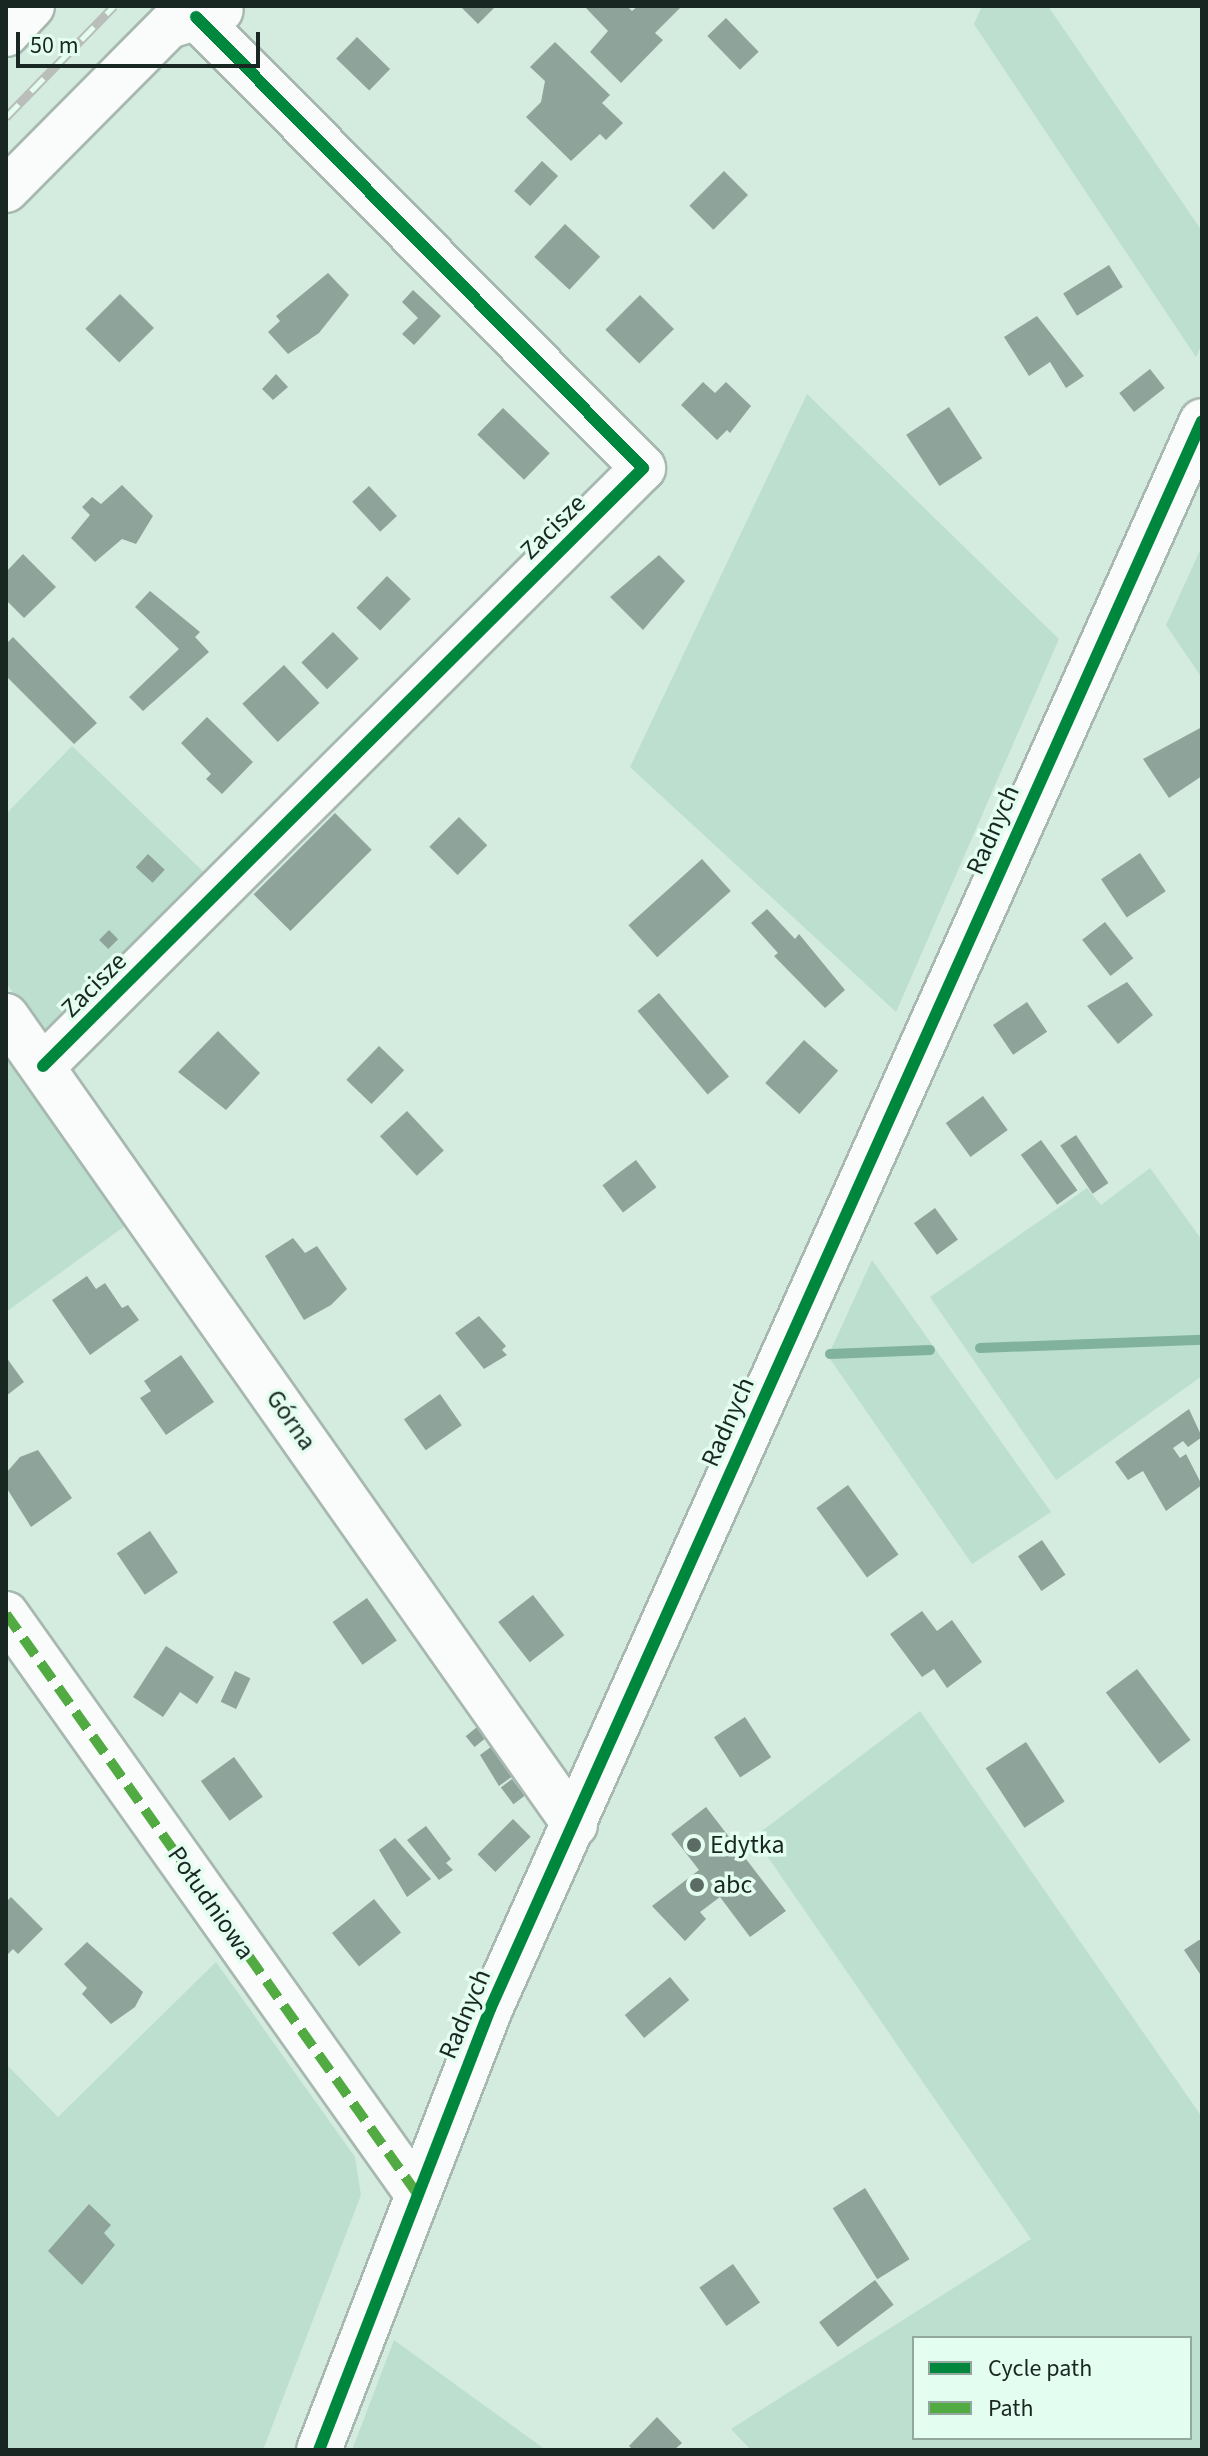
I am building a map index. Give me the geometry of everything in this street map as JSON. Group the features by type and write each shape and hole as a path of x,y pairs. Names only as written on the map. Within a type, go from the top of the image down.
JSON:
{"street":[{"path":"6,34 32,6"},
{"path":"6,190 169,26 211,12"},
{"name":"Zacisze","path":"43,1066 643,468 211,12"},
{"name":"Radnych","path":"319,2450 416,2192 490,2009 1202,421"},
{"name":"Górna","path":"6,1016 575,1825"},
{"name":"Południowa","path":"6,1614 416,2192"}],"green space":[{"path":"982,6 1048,6 1202,231 1202,344 1196,357 974,24"},
{"path":"807,394 1059,639 896,1012 630,767"},
{"path":"1202,546 1202,678 1166,625"},
{"path":"72,746 210,878 47,1039 6,983 6,814"},
{"path":"6,1058 125,1226 6,1312"},
{"path":"1150,1168 1202,1240 1202,1376 1056,1480 930,1297 1087,1188 1101,1205"},
{"path":"872,1260 1051,1512 972,1564 828,1356"},
{"path":"920,1711 1202,2117 1202,2450 751,2450 731,2429 1031,2239 754,1837"},
{"path":"216,1962 355,2157 361,2195 263,2450 6,2450 6,2064 58,2117"},
{"path":"394,2340 546,2450 352,2450"}],"building":[{"path":"460,6 496,6 478,24"},
{"path":"627,6 632,11 638,6 682,6 655,33 663,40 621,83 590,52 608,31 586,8"},
{"path":"726,18 759,52 740,70 707,36"},
{"path":"357,37 390,69 369,91 336,59"},
{"path":"555,42 610,95 602,103 623,123 606,140 600,134 571,161 526,117 541,102 545,81 530,67"},
{"path":"542,161 558,176 530,206 514,191"},
{"path":"724,171 748,195 713,230 689,206"},
{"path":"565,224 600,257 569,290 534,257"},
{"path":"1109,265 1123,287 1077,316 1063,294"},
{"path":"328,273 349,295 319,333 288,354 268,332 280,321 276,316"},
{"path":"413,290 441,316 414,345 402,334 418,318 402,302"},
{"path":"120,294 154,328 119,363 85,329"},
{"path":"640,295 674,329 639,364 605,330"},
{"path":"1037,316 1084,376 1066,388 1050,362 1029,376 1004,337"},
{"path":"1150,369 1165,388 1134,412 1119,393"},
{"path":"276,374 288,387 273,400 262,389"},
{"path":"703,382 715,393 726,382 751,406 730,433 727,430 717,440 681,405"},
{"path":"949,407 982,458 939,486 906,435"},
{"path":"503,408 550,453 524,480 477,435"},
{"path":"122,485 153,516 136,544 122,539 95,562 71,538 90,515 82,507 92,497 101,504"},
{"path":"369,486 397,516 380,532 352,502"},
{"path":"23,554 56,587 24,618 6,600 6,572"},
{"path":"659,555 685,581 643,630 610,597"},
{"path":"387,576 411,599 380,631 356,608"},
{"path":"150,591 200,632 195,637 209,652 143,711 129,697 179,649 135,607"},
{"path":"333,632 359,659 327,689 301,663"},
{"path":"13,637 97,723 74,744 6,676 6,644"},
{"path":"284,665 319,703 278,742 242,704"},
{"path":"207,717 253,762 222,794 206,779 211,774 181,743"},
{"path":"1202,727 1202,776 1169,798 1143,759"},
{"path":"335,813 372,850 290,931 254,894"},
{"path":"459,817 487,845 458,875 429,847"},
{"path":"1140,853 1166,891 1127,917 1101,879"},
{"path":"148,854 165,870 153,883 136,867"},
{"path":"702,859 731,891 657,957 628,925"},
{"path":"767,909 795,939 799,934 845,990 825,1008 774,956 778,953 751,923"},
{"path":"1105,922 1133,958 1110,976 1082,940"},
{"path":"109,930 118,939 108,949 99,940"},
{"path":"1127,982 1153,1015 1118,1044 1087,1006"},
{"path":"659,993 729,1076 708,1094 638,1011"},
{"path":"1027,1002 1047,1032 1013,1055 993,1025"},
{"path":"218,1031 260,1073 226,1110 178,1072"},
{"path":"804,1040 838,1071 799,1114 765,1083"},
{"path":"379,1046 404,1070 372,1104 346,1080"},
{"path":"983,1096 1008,1130 970,1157 946,1123"},
{"path":"407,1111 444,1150 417,1176 380,1136"},
{"path":"1076,1135 1108,1183 1093,1194 1060,1146"},
{"path":"1041,1140 1077,1190 1057,1205 1021,1155"},
{"path":"636,1160 656,1187 623,1212 602,1185"},
{"path":"935,1208 958,1240 937,1255 914,1223"},
{"path":"293,1238 305,1253 317,1246 347,1289 331,1305 304,1320 265,1256"},
{"path":"87,1276 96,1289 105,1283 122,1308 128,1305 139,1320 90,1355 52,1300"},
{"path":"479,1316 506,1346 502,1350 507,1355 484,1369 455,1333"},
{"path":"181,1355 214,1402 166,1435 140,1398 151,1391 144,1381"},
{"path":"6,1357 24,1382 6,1396"},
{"path":"440,1394 462,1425 426,1450 404,1419"},
{"path":"1189,1409 1202,1437 1188,1447 1183,1441 1173,1448 1180,1458 1186,1454 1202,1485 1166,1511 1143,1471 1128,1480 1115,1462"},
{"path":"38,1450 72,1498 31,1527 6,1487 6,1473 20,1457"},
{"path":"848,1485 899,1555 867,1577 816,1508"},
{"path":"150,1531 178,1572 145,1595 117,1553"},
{"path":"1042,1540 1065,1575 1041,1591 1018,1556"},
{"path":"533,1595 564,1635 530,1662 498,1622"},
{"path":"367,1598 397,1641 362,1665 333,1622"},
{"path":"922,1611 937,1631 952,1620 982,1662 947,1688 934,1669 922,1677 890,1634"},
{"path":"166,1646 214,1677 197,1704 180,1692 163,1717 133,1697"},
{"path":"1137,1669 1191,1740 1159,1764 1106,1692"},
{"path":"235,1671 250,1678 236,1709 221,1702"},
{"path":"745,1717 771,1757 740,1777 714,1737"},
{"path":"482,1723 491,1734 474,1747 466,1736"},
{"path":"1026,1742 1065,1802 1024,1828 986,1768"},
{"path":"495,1744 517,1773 499,1786 480,1755"},
{"path":"234,1757 263,1797 230,1821 201,1781"},
{"path":"512,1779 525,1796 513,1804 501,1787"},
{"path":"706,1807 786,1911 750,1937 720,1897 700,1912 706,1919 685,1941 652,1906 699,1870 671,1834"},
{"path":"513,1819 531,1837 495,1872 478,1854"},
{"path":"426,1826 451,1859 446,1863 453,1870 439,1880 407,1840"},
{"path":"395,1838 431,1879 407,1897 379,1850"},
{"path":"11,1897 43,1929 18,1954 13,1949 6,1956 6,1902"},
{"path":"374,1899 401,1932 359,1966 332,1933"},
{"path":"1202,1941 1202,1977 1184,1950"},
{"path":"87,1942 143,1992 135,2007 111,2024 82,1994 87,1988 64,1964"},
{"path":"670,1977 689,2000 644,2038 625,2015"},
{"path":"865,2188 910,2259 877,2279 833,2208"},
{"path":"89,2204 111,2225 104,2233 115,2245 82,2285 48,2251"},
{"path":"733,2264 760,2303 726,2326 699,2288"},
{"path":"875,2280 894,2305 838,2347 819,2322"},
{"path":"657,2417 682,2443 674,2450 633,2450 629,2446"}],"waterway":[{"path":"980,1348 1202,1340"},
{"path":"830,1354 930,1350"}],"railway":[{"path":"6,117 114,6"}],"marked path":[{"path":"6,1614 416,2192"}],"cycle path":[{"path":"43,1066 643,468 196,17"},
{"path":"319,2450 490,2009 1202,421"}],"place":[{"name":"Edytka","path":"694,1845"},
{"name":"abc","path":"697,1885"}]}
